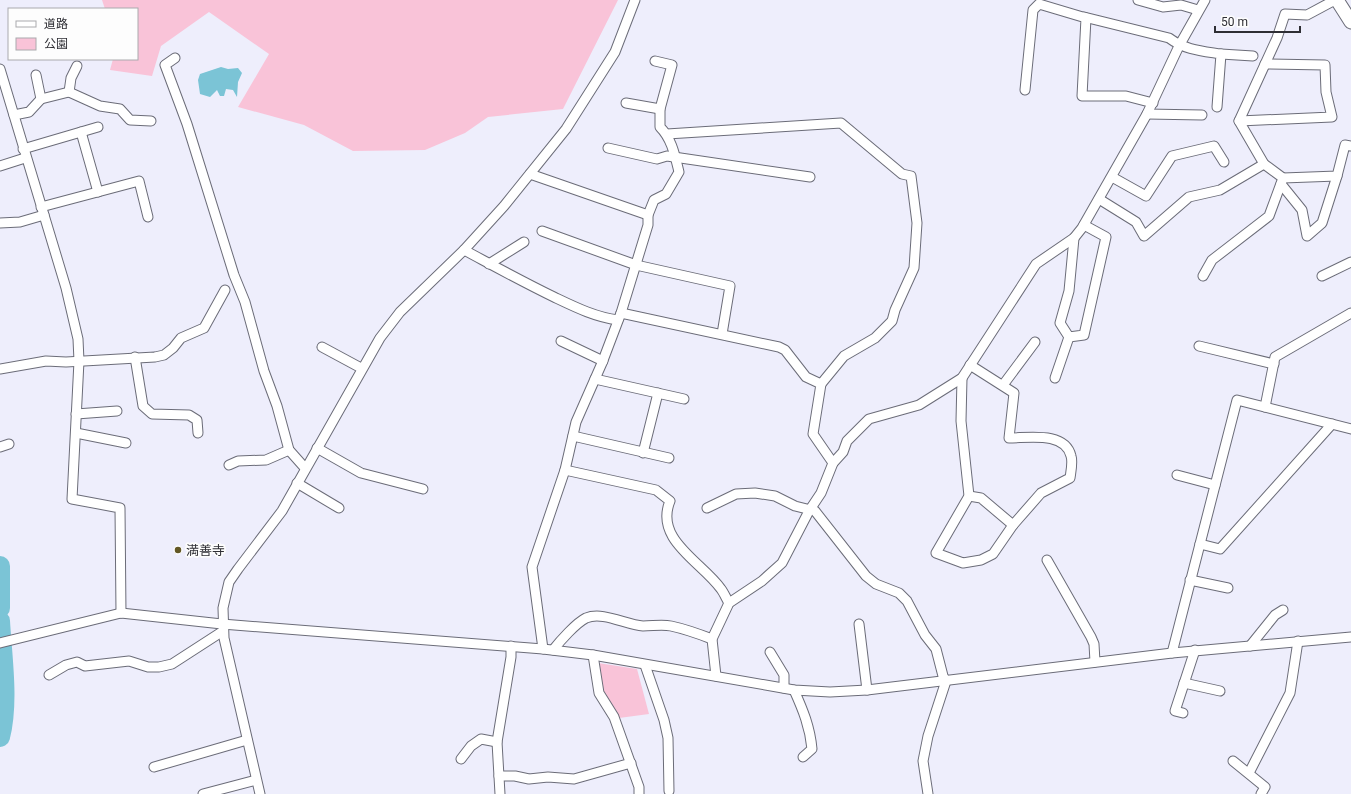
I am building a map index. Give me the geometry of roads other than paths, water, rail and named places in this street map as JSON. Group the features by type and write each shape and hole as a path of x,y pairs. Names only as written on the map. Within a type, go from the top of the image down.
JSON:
{"main road":[{"path":"1336,0 1351,22"}],"street":[{"path":"260,794 223,627 223,608 230,582 238,569 282,511 380,338 400,312 464,250 504,206 566,129 615,52 635,0"},
{"path":"1138,0 1163,7 1181,5 1198,10"},
{"path":"716,676 712,639 729,603 762,581 782,563 809,511 821,493 833,463 843,452 847,441 870,419 919,405 962,378 1036,264 1074,238 1084,226 1148,114 1179,46 1204,0"},
{"path":"1239,121 1265,64 1285,14 1307,15 1336,0"},
{"path":"1025,90 1033,10 1039,4 1168,38 1179,46 1221,54 1253,56"},
{"path":"1084,17 1086,18 1082,96 1126,96 1153,104"},
{"path":"1217,107 1221,54"},
{"path":"175,58 165,65 187,124 234,275 245,302 264,371 277,406 289,450 305,468"},
{"path":"543,649 532,567 565,470 576,422 603,361 620,316 648,225 648,215 654,200 666,194 679,172 676,158 667,134 660,127 660,109 672,64 655,61"},
{"path":"1239,121 1332,117 1326,92 1325,65 1265,64"},
{"path":"69,92 71,78 77,66"},
{"path":"0,69 4,97 14,115 24,153 74,316 78,339 79,361 72,499 120,508 121,613"},
{"path":"36,75 42,99"},
{"path":"14,115 29,112 42,99 69,92 100,106 120,109 130,120 151,121"},
{"path":"626,103 660,109"},
{"path":"1148,114 1202,115"},
{"path":"1239,121 1264,164 1282,181 1302,210 1307,236 1322,223 1345,145 1351,146"},
{"path":"667,134 841,123 902,174 910,176 917,223 914,268 895,310 892,321 875,338 844,356 821,384 813,434 833,463"},
{"path":"0,166 24,153 98,127"},
{"path":"81,132 98,192"},
{"path":"1112,177 1146,196 1172,156 1214,146 1224,162"},
{"path":"608,148 657,159 668,156 810,177"},
{"path":"1099,199 1136,222 1144,236 1190,197 1220,190 1264,164"},
{"path":"530,174 648,215"},
{"path":"1282,181 1336,176"},
{"path":"0,223 20,222 42,211 98,192 140,181 148,217"},
{"path":"1203,276 1212,260 1268,216 1282,181"},
{"path":"1069,337 1084,335 1106,236 1084,226"},
{"path":"542,231 636,265 730,286 722,334"},
{"path":"1069,337 1060,323 1069,291 1074,238"},
{"path":"489,264 524,242"},
{"path":"464,250 513,277 600,318 620,316 722,334 779,347 785,350 806,376 821,384"},
{"path":"1322,276 1351,262"},
{"path":"0,369 46,361 79,361 155,357 164,355 173,348 181,338 204,328 225,290"},
{"path":"1265,408 1275,357 1351,313"},
{"path":"1055,378 1069,337"},
{"path":"561,341 603,361"},
{"path":"1003,385 1035,342"},
{"path":"1199,346 1274,364"},
{"path":"322,347 362,368"},
{"path":"135,357 143,406 152,414 189,415 197,420 198,433"},
{"path":"962,378 961,421 969,496 936,553 963,563 981,560 993,554 1013,525 1041,493 1070,478 1072,456 1068,448 1053,438 1009,438 1014,393 970,365"},
{"path":"595,379 684,399"},
{"path":"644,453 658,393"},
{"path":"1172,652 1237,400 1351,429"},
{"path":"76,414 117,410"},
{"path":"1200,544 1220,549 1332,424"},
{"path":"76,433 126,443"},
{"path":"573,436 669,458"},
{"path":"317,448 361,473 423,489"},
{"path":"229,465 238,461 266,460 289,450"},
{"path":"565,470 656,490 670,501 666,510 668,527 674,539 721,588 729,603"},
{"path":"1177,475 1215,485"},
{"path":"297,483 339,508"},
{"path":"707,508 736,494 755,493 775,496 809,511 815,512 866,576 876,584 899,593 907,600 925,635 936,649 943,676 946,681 928,736 923,761 928,794"},
{"path":"969,496 981,498 1013,525"},
{"path":"1047,560 1091,637 1094,644 1094,662"},
{"path":"1190,580 1228,588"},
{"path":"1250,646 1282,610"},
{"path":"0,643 121,613 223,627 553,650 593,655 794,690 830,692 867,690 946,681 1172,652 1351,637"},
{"path":"553,650 562,638 577,624 587,618 602,617 643,626 671,626 712,639"},
{"path":"859,624 867,690"},
{"path":"49,675 66,665 77,662 84,666 129,661 148,667 172,664 223,627"},
{"path":"1249,773 1290,693 1298,641"},
{"path":"500,794 497,742 512,646"},
{"path":"1183,713 1175,711 1195,650"},
{"path":"770,652 784,675 784,688"},
{"path":"593,655 599,693 614,717 639,787 639,794"},
{"path":"645,665 664,720 668,738 669,791"},
{"path":"1184,684 1220,691"},
{"path":"794,690 808,720 811,738 812,750 803,757"},
{"path":"461,760 472,746 481,739 497,742"},
{"path":"154,767 247,740"},
{"path":"1233,761 1264,787 1261,794"},
{"path":"499,776 515,776 530,779 548,777 574,779 631,763"},
{"path":"203,794 256,780"}],"water":[{"path":"221,67 228,69 238,68 242,73 238,82 237,97 233,90 226,89 224,96 220,96 217,90 210,97 200,94 198,80 200,74"}],"waterway":[{"path":"0,566 0,608"},
{"path":"0,621 4,694 3,723 0,737"}],"place":[{"name":"満善寺","path":"178,550"}]}
